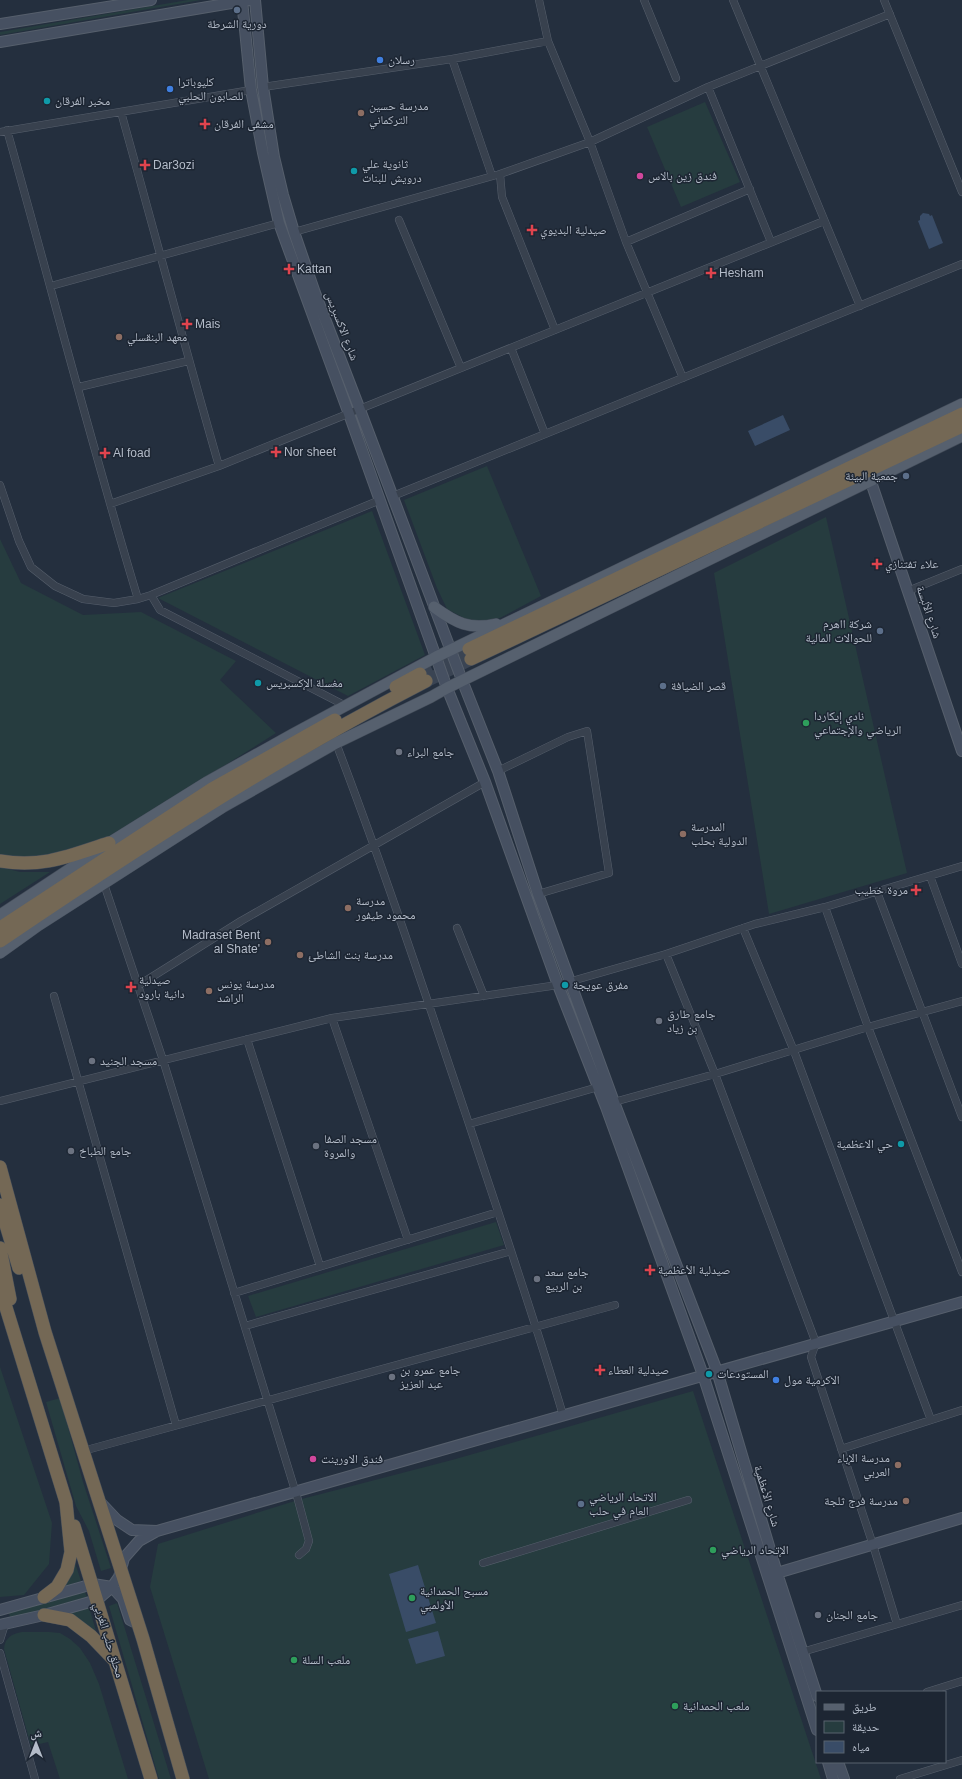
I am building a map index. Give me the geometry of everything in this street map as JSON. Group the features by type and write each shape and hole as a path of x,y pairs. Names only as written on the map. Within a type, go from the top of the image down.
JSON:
{"highway":[{"path":"962,414 470,654 962,426"},
{"path":"0,941 31,914 215,794 368,711 423,678"},
{"path":"0,861 27,864 54,861 109,843"},
{"path":"0,928 31,914"},
{"path":"0,1167 45,1332 138,1623 183,1779"},
{"path":"0,1206 17,1262 45,1332"},
{"path":"0,1248 4,1263 19,1352"},
{"path":"0,1288 66,1502 71,1552 67,1570 57,1587 44,1597"},
{"name":"محلق حلب الغربي","path":"66,1502 93,1584 150,1779"},
{"path":"44,1615 70,1620 91,1636 116,1661"}],"main road":[{"path":"0,953 104,884 215,794 346,706 450,650 962,404"},
{"path":"0,915 109,843 215,794 336,743 462,680 871,482 962,436"},
{"path":"434,607 450,619 470,626 484,626 512,620"}],"street":[{"path":"0,24 151,0"},
{"path":"0,42 244,0 251,90 263,153 279,223 380,500 446,688 485,782 558,985 598,1087 703,1375 816,1727"},
{"name":"شارع الاكسبريس","path":"255,0 263,87 276,164 294,232 315,293 450,650 498,771 538,894 571,981"},
{"path":"540,0 548,42 590,142 626,242 683,378"},
{"path":"644,0 676,78"},
{"path":"733,0 860,306"},
{"path":"884,0 962,192"},
{"path":"294,232 500,174 590,142 708,87 890,14"},
{"path":"263,87 452,59 548,42"},
{"path":"452,59 492,176"},
{"path":"708,87 771,242"},
{"path":"138,599 110,504 51,286 4,131 251,90"},
{"path":"121,112 162,256 188,361 219,466"},
{"path":"500,174 502,197 555,330"},
{"path":"626,242 750,189"},
{"path":"399,220 461,368"},
{"path":"110,504 219,466 824,221"},
{"path":"51,286 279,223"},
{"path":"392,496 962,264"},
{"path":"511,348 545,434"},
{"path":"78,387 188,361"},
{"name":"شارع الألبسة","path":"871,482 962,751"},
{"path":"0,485 19,541 31,567 55,586 83,599 114,603 138,599 380,500"},
{"path":"908,591 962,569"},
{"path":"150,594 160,610 346,706"},
{"path":"498,771 568,737 587,731 609,873 538,894"},
{"path":"336,743 375,845 429,1004 536,1327 563,1415"},
{"path":"139,985 240,921 485,782"},
{"path":"0,1101 332,1018 558,985 666,954 743,928 877,892 962,866"},
{"path":"930,876 962,964"},
{"path":"104,884 139,985 268,1400 295,1492 309,1542 306,1549 300,1555"},
{"path":"877,892 962,1117"},
{"path":"824,907 868,1027 962,1272"},
{"path":"457,928 484,996"},
{"path":"743,928 794,1051 931,1420"},
{"path":"666,954 715,1074 816,1343 811,1357 873,1545 897,1624"},
{"name":"شارع الأعظمية","path":"571,981 614,1102 717,1371 777,1574 816,1693"},
{"path":"54,996 176,1425"},
{"path":"614,1102 715,1074 794,1051 868,1027 962,1001"},
{"path":"332,1018 408,1240"},
{"path":"247,1039 320,1266"},
{"path":"469,1124 598,1087"},
{"path":"234,1293 498,1212"},
{"path":"245,1326 511,1251"},
{"path":"2,1625 97,1600 112,1587 121,1569 124,1558 139,1541 157,1531 962,1302"},
{"path":"83,1451 615,1305"},
{"path":"841,1449 962,1410"},
{"path":"483,1563 688,1500"},
{"path":"99,1501 117,1520 132,1530 157,1531"},
{"path":"777,1574 962,1518"},
{"path":"0,1640 2,1625 6,1616 1,1609 93,1584 112,1587 123,1598 130,1620 138,1623"},
{"path":"802,1652 962,1605"},
{"path":"0,1652 35,1779"},
{"path":"930,1691 962,1681"},
{"path":"902,1779 962,1760"},
{"path":"828,1763 833,1779"},
{"path":"838,1763 844,1779"}],"green space":[{"path":"188,0 201,0 0,35 0,32"},
{"path":"705,102 740,182 681,207 647,127"},
{"path":"487,466 541,596 500,618 482,623 464,618 447,609 437,588 404,500"},
{"path":"372,511 425,655 348,696 158,598"},
{"name":"نادي إيكاردا الرياضي والإجتماعي","path":"826,517 907,873 769,914 714,573"},
{"path":"0,539 21,583 83,615 141,612 236,661 220,680 276,733 116,834 73,852 39,859 5,856 0,854"},
{"path":"0,867 20,872 50,872 0,904"},
{"path":"496,1222 504,1245 256,1317 248,1296"},
{"path":"0,1367 52,1523 49,1564 24,1595 0,1597"},
{"path":"693,1391 821,1779 209,1779 150,1587 158,1544 298,1500 452,1460"},
{"path":"60,1398 83,1482 111,1568 101,1571 89,1531 76,1506 46,1402"},
{"path":"74,1560 81,1581 62,1587"},
{"path":"84,1590 87,1597 11,1618 8,1612"},
{"path":"117,1603 171,1779 159,1779 109,1606"},
{"path":"89,1607 96,1631 70,1613"},
{"path":"22,1632 60,1633 80,1648 90,1663 99,1684 128,1779 60,1779 48,1742 31,1746 4,1649 7,1639"}],"water":[{"path":"923,213 929,214 930,216 932,215 943,243 929,249 918,221"},
{"path":"783,415 790,430 755,446 748,431"},
{"name":"مسبح الحمدانية الأولمبي","path":"418,1565 436,1623 406,1632 389,1574"},
{"path":"438,1631 445,1656 416,1664 408,1639"}],"tunnel":[{"path":"420,674 469,649"},
{"path":"426,681 471,659"}],"place":[{"name":"دورية الشرطة","path":"237,10"},
{"name":"رسلان","path":"380,60"},
{"name":"كليوباترا للصابون الحلبي","path":"170,89"},
{"name":"مخبر الفرقان","path":"47,101"},
{"name":"مدرسة حسين التركماني","path":"361,113"},
{"name":"مشفى الفرقان","path":"205,124"},
{"name":"Dar3ozi","path":"145,165"},
{"name":"ثانوية علي درويش للبنات","path":"354,171"},
{"name":"فندق زين بالاس","path":"640,176"},
{"name":"صيدلية البديوي","path":"532,230"},
{"name":"Kattan","path":"289,269"},
{"name":"Hesham","path":"711,273"},
{"name":"Mais","path":"187,324"},
{"name":"معهد البنقسلي","path":"119,337"},
{"name":"Nor sheet","path":"276,452"},
{"name":"Al foad","path":"105,453"},
{"name":"جمعية البيئة","path":"906,476"},
{"name":"علاء تفتنازي","path":"877,564"},
{"name":"شركة ااهرم للحوالات المالية","path":"880,631"},
{"name":"مغسلة الإكسبريس","path":"258,683"},
{"name":"قصر الضيافة","path":"663,686"},
{"name":"نادي إيكاردا الرياضي والإجتماعي","path":"806,723"},
{"name":"جامع البراء","path":"399,752"},
{"name":"المدرسة الدولية بحلب","path":"683,834"},
{"name":"مروة خطيب","path":"916,890"},
{"name":"مدرسة محمود طيفور","path":"348,908"},
{"name":"Madraset Bent al Shate'","path":"268,942"},
{"name":"مدرسة بنت الشاطئ","path":"300,955"},
{"name":"مفرق عويجة","path":"565,985"},
{"name":"صيدلية دانية بارود","path":"131,987"},
{"name":"مدرسة يونس الراشد","path":"209,991"},
{"name":"جامع طارق بن زياد","path":"659,1021"},
{"name":"مسجد الجنيد","path":"92,1061"},
{"name":"حي الاعظمية","path":"901,1144"},
{"name":"مسجد الصفا والمروة","path":"316,1146"},
{"name":"جامع الطباخ","path":"71,1151"},
{"name":"صيدلية الأعظمية","path":"650,1270"},
{"name":"جامع سعد بن الربيع","path":"537,1279"},
{"name":"صيدلية العطاء","path":"600,1370"},
{"name":"المستودعات","path":"709,1374"},
{"name":"جامع عمرو بن عبد العزيز","path":"392,1377"},
{"name":"الاكرمية مول","path":"776,1380"},
{"name":"فندق الاورينت","path":"313,1459"},
{"name":"مدرسة الإباء العربي","path":"898,1465"},
{"name":"مدرسة فرج ثلجة","path":"906,1501"},
{"name":"الاتحاد الرياضي العام في حلب","path":"581,1504"},
{"name":"الإتحاد الرياضي","path":"713,1550"},
{"name":"مسبح الحمدانية الأولمبي","path":"412,1598"},
{"name":"جامع الجنان","path":"818,1615"},
{"name":"ملعب السلة","path":"294,1660"},
{"name":"ملعب الحمدانية","path":"675,1706"}]}
